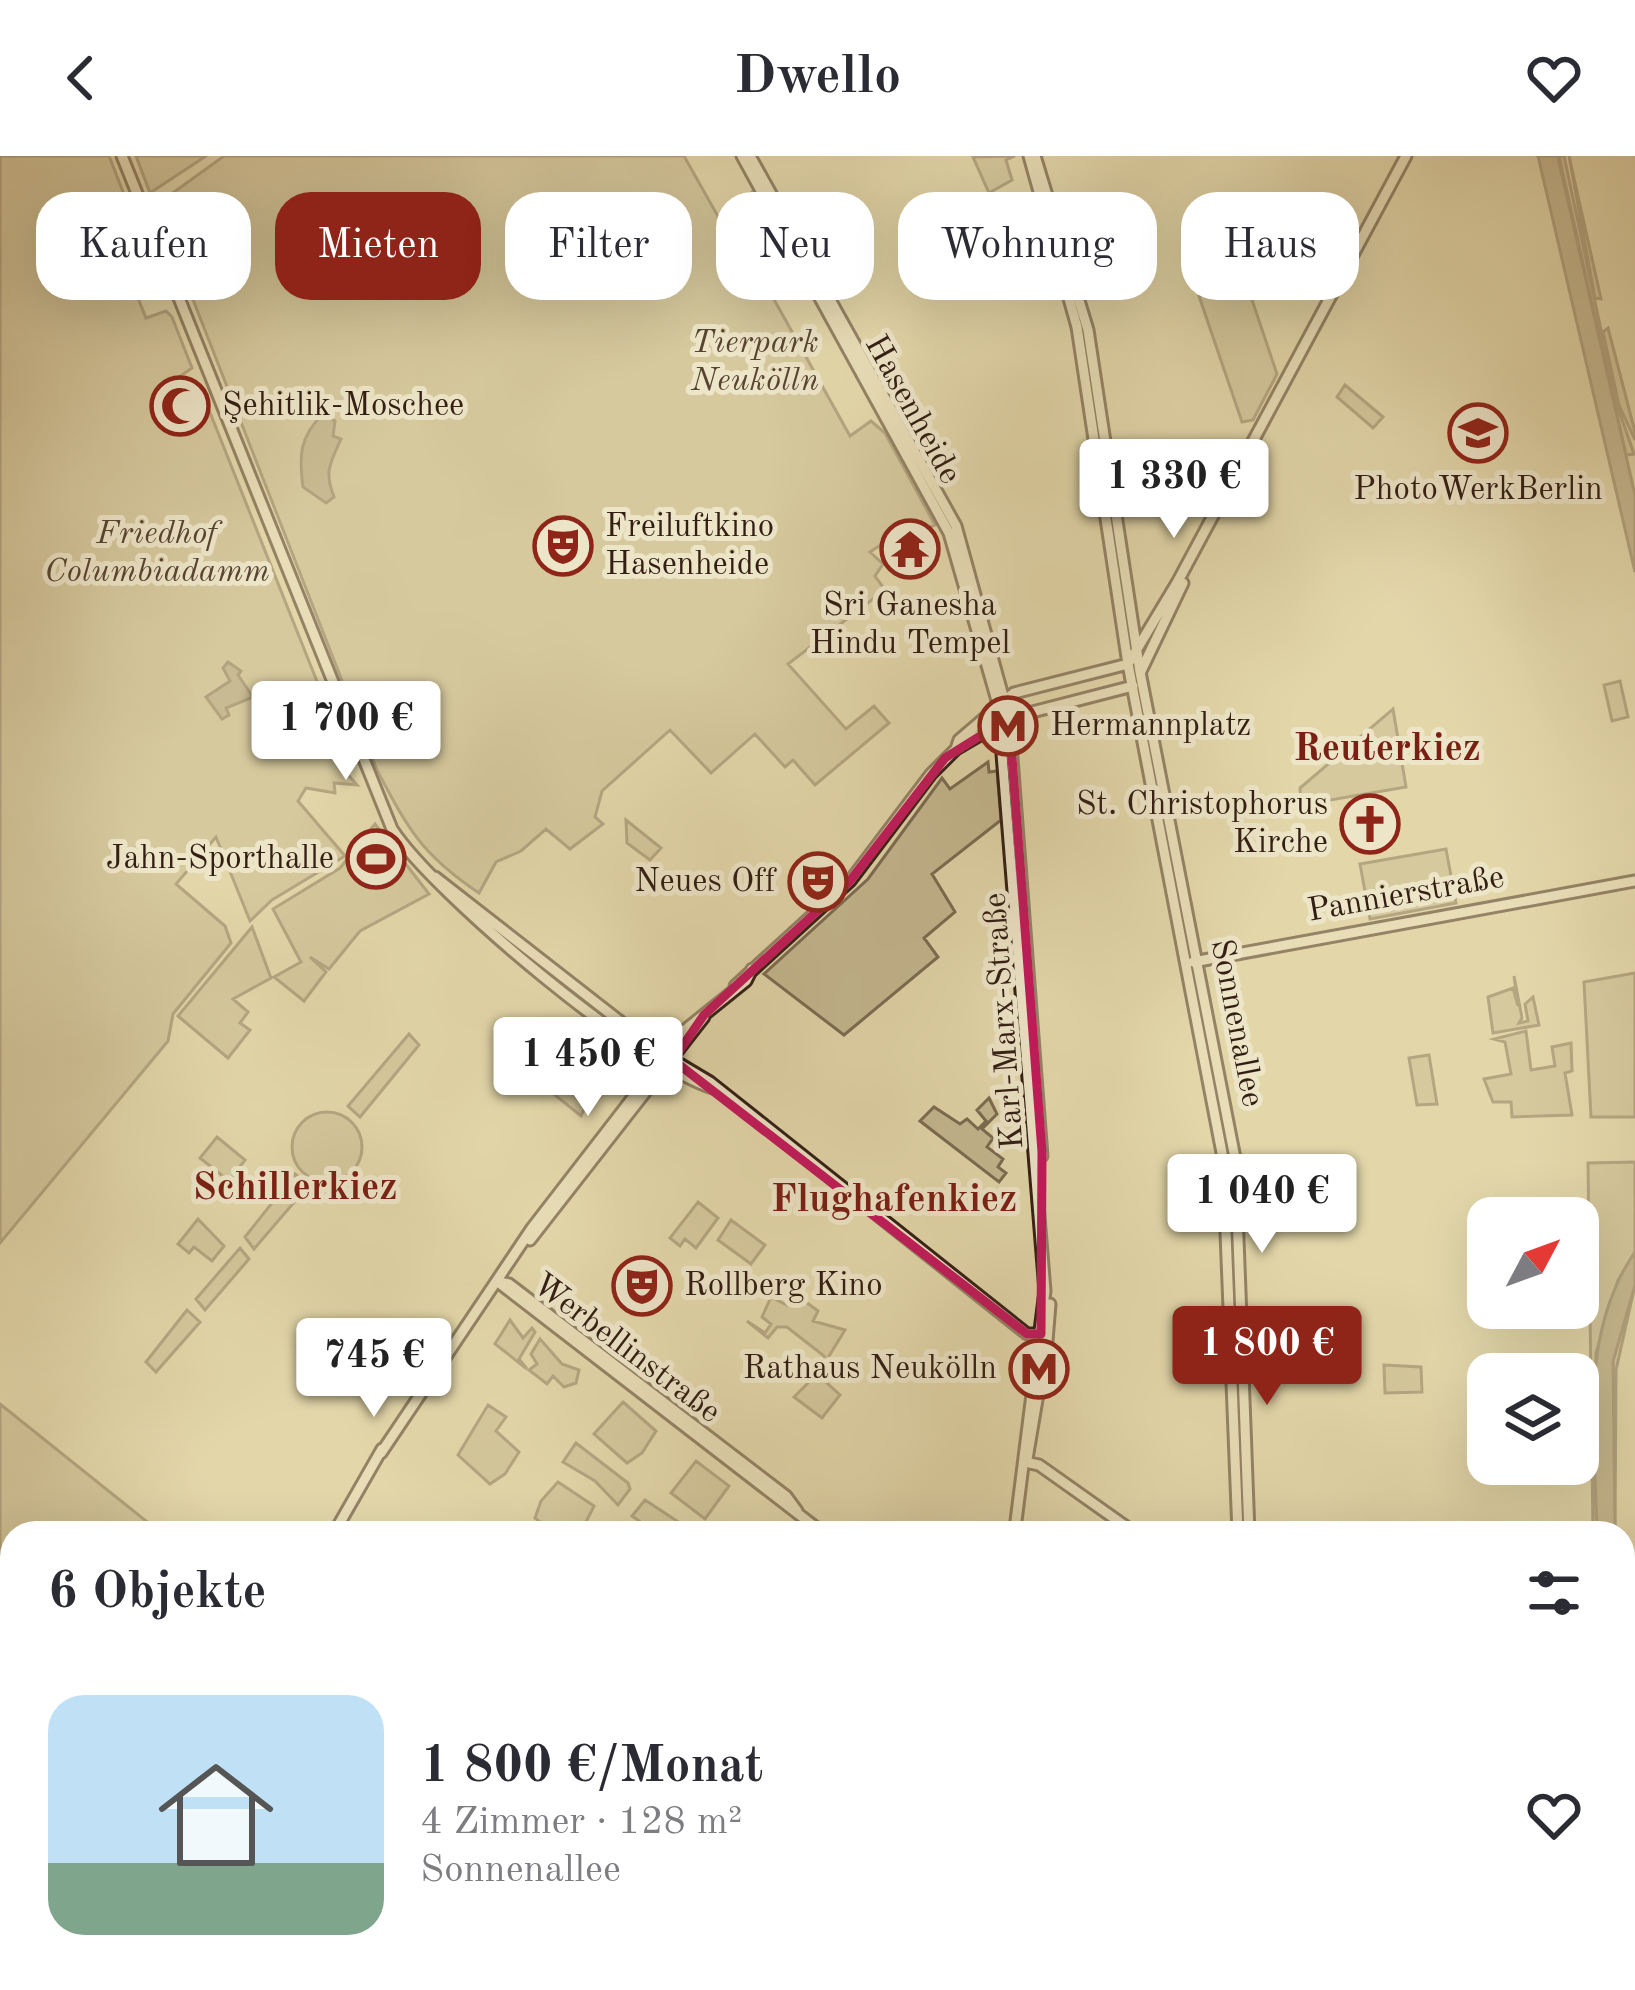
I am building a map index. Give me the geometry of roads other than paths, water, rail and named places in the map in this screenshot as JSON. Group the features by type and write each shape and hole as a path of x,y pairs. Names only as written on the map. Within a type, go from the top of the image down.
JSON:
{"main road":[{"path":"122,156 374,791 397,837 425,871 666,1062 716,1088 1027,1334 1044,1338"},
{"name":"Hasenheide","path":"746,156 970,560 1002,701"},
{"path":"1032,156 1085,347 1133,686"},
{"path":"341,1521 381,1453 526,1244 532,1228 704,1016 847,884 925,780 956,749 1005,720 1133,686 1155,630 1409,156"},
{"name":"Hasenheide","path":"918,469 957,557 1002,701"},
{"path":"957,557 970,560"},
{"path":"1127,625 1140,672"},
{"path":"956,749 958,740 1002,701 1128,664 1155,630"},
{"path":"1128,664 1140,672"},
{"name":"Sonnenallee","path":"1140,672 1196,983 1235,1158 1249,1521"},
{"name":"Sonnenallee","path":"1133,686 1192,962"},
{"path":"1002,701 1005,720"},
{"name":"Karl-Marx-Straße","path":"1005,720 1049,1322 1016,1521"},
{"name":"Pannierstraße","path":"1192,962 1635,881"},
{"name":"Sonnenallee","path":"1196,983 1225,1171 1238,1521"},
{"name":"Karl-Marx-Straße","path":"1040,1178 1044,1338"},
{"name":"Werbellinstraße","path":"498,1282 808,1521"},
{"path":"1025,1462 1039,1465 1118,1521"}],"place":[{"name":"Şehitlik-Moschee","path":"180,406"},
{"name":"PhotoWerkBerlin","path":"1478,433"},
{"name":"Freiluftkino Hasenheide","path":"563,546"},
{"name":"Sri Ganesha Hindu Tempel","path":"910,549"},
{"name":"Hermannplatz","path":"1008,726"},
{"name":"St. Christophorus Kirche","path":"1370,824"},
{"name":"Jahn-Sporthalle","path":"376,859"},
{"name":"Neues Off","path":"818,882"},
{"name":"Rollberg Kino","path":"642,1286"},
{"name":"Rathaus Neukölln","path":"1039,1369"}],"district":[{"name":"Reuterkiez","path":"1387,749"},
{"name":"Schillerkiez","path":"295,1188"},
{"name":"Flughafenkiez","path":"894,1200"}],"park label":[{"name":"Tierpark Neukölln","path":"755,362"},
{"name":"Friedhof Columbiadamm","path":"157,553"}]}
